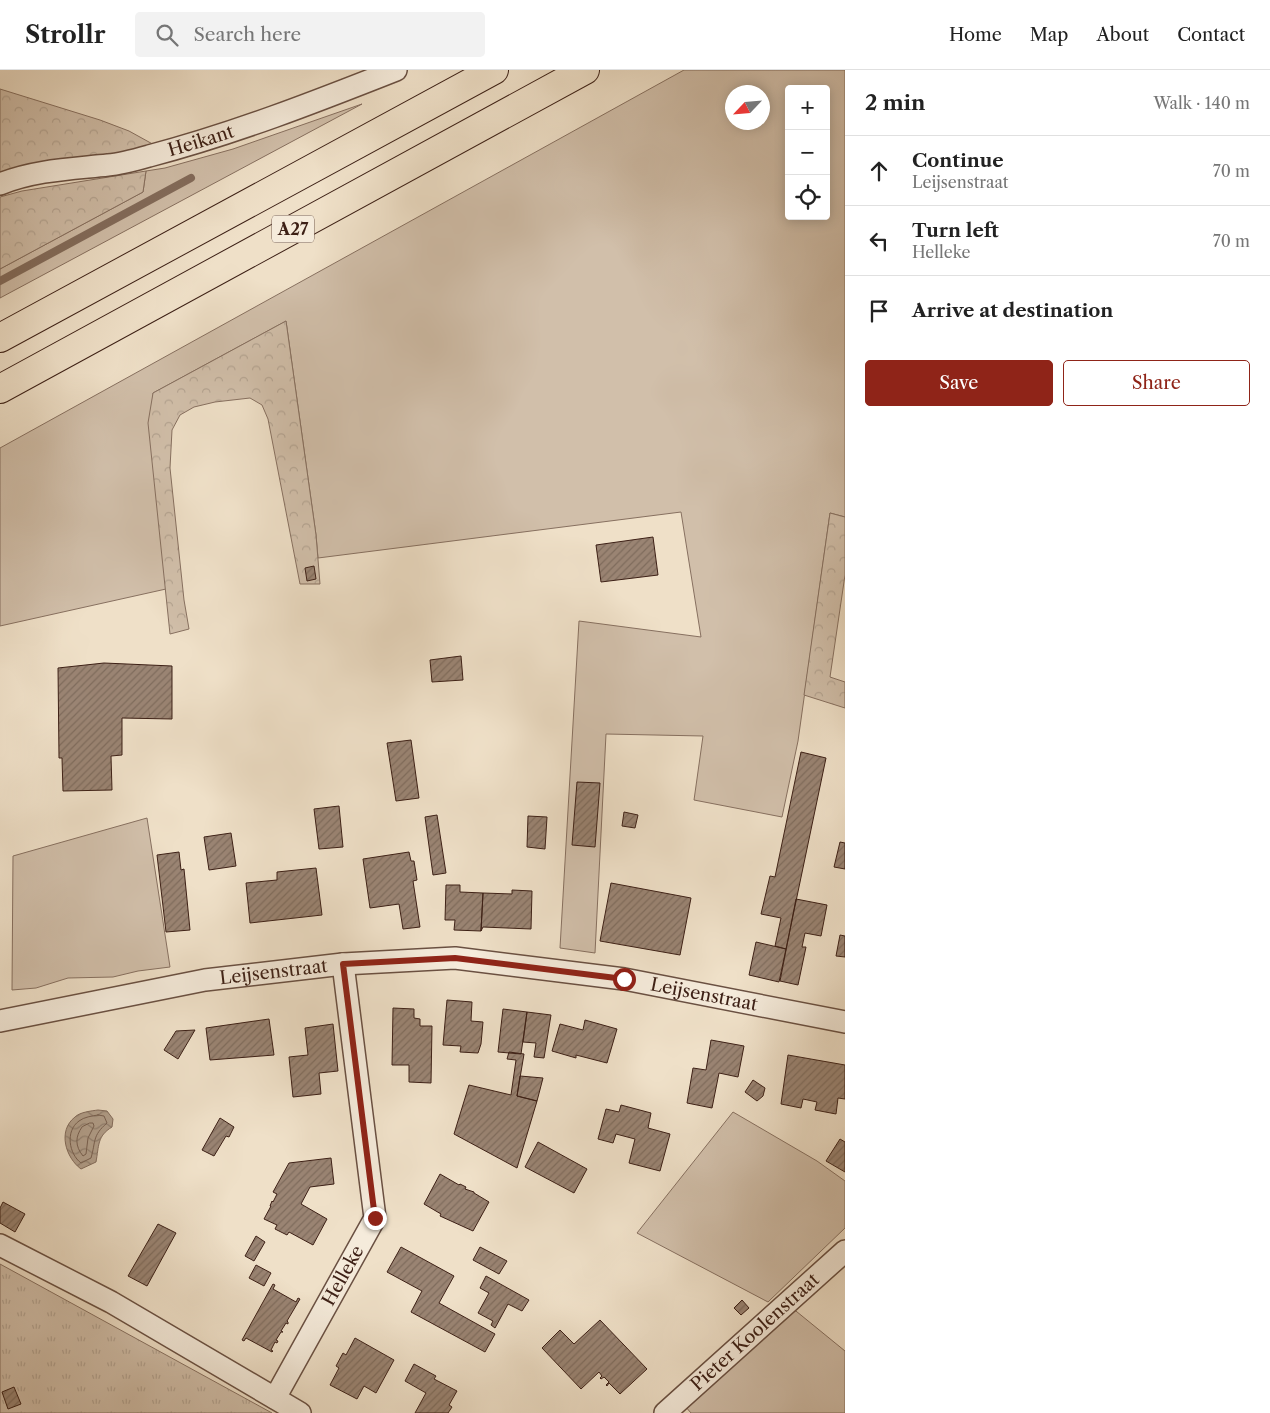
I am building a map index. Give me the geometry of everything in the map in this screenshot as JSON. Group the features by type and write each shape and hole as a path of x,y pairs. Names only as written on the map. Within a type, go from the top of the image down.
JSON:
{"highway":[{"name":"A27","path":"0,338 494,70"},
{"name":"A27","path":"0,389 585,70"}],"street":[{"name":"Heikant","path":"0,184 56,169 110,165 150,156 298,109 396,70"},
{"name":"Leijsenstraat","path":"0,1021 205,980 343,964 455,958 624,979 845,1022"},
{"name":"Helleke","path":"275,1398 375,1218 343,964"},
{"path":"0,1245 111,1302 300,1413"},
{"name":"Pieter Koolenstraat","path":"666,1413 845,1251"}],"green space":[{"path":"684,70 845,70 845,517 830,513 798,741 782,817 694,800 703,736 606,734 595,953 560,948 579,621 701,637 681,512 318,558 286,321 153,393 158,506 166,589 0,626 0,448"},
{"path":"0,89 100,120 129,131 158,147 0,176"},
{"path":"362,104 0,298 0,269 143,192 146,171 165,168 233,149"},
{"path":"146,171 143,192 0,269 0,197 22,191"},
{"path":"286,321 316,535 320,584 300,584 268,419 262,405 250,398 215,402 194,407 180,415 172,430 170,468 184,600 189,629 170,634 148,423 153,393"},
{"path":"830,513 845,517 845,575 830,677 845,682 845,708 804,695"},
{"path":"147,818 170,967 138,971 113,977 68,978 36,988 12,990 13,856"},
{"path":"733,1112 817,1161 845,1181 845,1228 768,1302 637,1233"},
{"path":"0,1264 272,1413 0,1413"},
{"path":"791,1307 845,1351 845,1413 691,1413 685,1406"}],"water":[{"path":"98,1110 107,1111 113,1119 112,1127 101,1138 96,1162 81,1169 71,1158 68,1151 65,1137 66,1129 77,1115"}],"building":[{"path":"653,537 658,575 601,582 596,545"},
{"path":"314,566 316,579 307,581 305,568"},
{"path":"461,656 463,680 432,682 430,660"},
{"path":"104,663 172,666 172,719 122,718 122,755 111,756 112,790 63,791 62,758 59,758 58,668"},
{"path":"411,740 419,798 396,801 387,743"},
{"path":"801,752 826,758 786,949 775,946 781,918 761,914 770,876 775,877"},
{"path":"577,782 600,783 595,847 572,845"},
{"path":"339,806 343,847 319,849 314,809"},
{"path":"624,812 638,815 635,828 622,826"},
{"path":"437,815 446,873 433,875 425,817"},
{"path":"528,816 547,817 545,849 527,847"},
{"path":"231,833 236,866 209,870 204,837"},
{"path":"840,842 845,843 845,869 834,867"},
{"path":"179,852 181,870 184,869 190,930 166,932 157,855"},
{"path":"409,852 411,861 414,861 417,880 413,881 420,927 403,929 399,904 370,908 363,859"},
{"path":"316,868 322,915 250,923 246,883 277,880 277,872"},
{"path":"611,883 691,898 680,955 600,941"},
{"path":"446,885 460,885 460,892 483,893 481,931 454,930 455,920 445,920"},
{"path":"512,890 532,891 531,929 483,927 481,931 483,893 512,894"},
{"path":"796,899 827,905 821,936 805,933 802,947 806,947 798,985 780,981"},
{"path":"840,935 845,936 845,957 836,956"},
{"path":"756,942 786,949 779,982 749,975"},
{"path":"447,1000 472,1002 471,1021 483,1022 481,1044 478,1053 460,1052 461,1046 443,1045"},
{"path":"393,1008 414,1009 414,1018 420,1019 420,1026 432,1026 431,1083 409,1082 409,1065 392,1065"},
{"path":"503,1009 527,1012 521,1054 498,1052"},
{"path":"527,1012 551,1015 544,1058 534,1057 536,1043 523,1042"},
{"path":"269,1019 274,1055 210,1060 206,1028"},
{"path":"585,1020 617,1029 607,1063 576,1055 576,1058 552,1051 560,1024 583,1030"},
{"path":"333,1024 338,1071 319,1073 321,1094 293,1097 289,1057 308,1055 305,1028"},
{"path":"195,1030 178,1059 164,1050 176,1031"},
{"path":"711,1040 744,1046 738,1077 719,1073 712,1108 687,1103 693,1068 706,1070"},
{"path":"509,1052 524,1054 517,1096 537,1101 517,1168 454,1134 469,1085 511,1095 516,1060 507,1059"},
{"path":"788,1055 845,1065 845,1099 838,1098 836,1114 815,1110 817,1102 803,1099 801,1108 781,1104"},
{"path":"520,1076 543,1078 537,1101 517,1096"},
{"path":"753,1080 765,1088 763,1096 757,1101 745,1092"},
{"path":"621,1105 651,1113 648,1128 670,1134 660,1171 629,1163 635,1139 616,1134 613,1143 598,1139 606,1109 619,1112"},
{"path":"220,1118 234,1127 229,1137 226,1136 214,1156 202,1150"},
{"path":"840,1139 845,1142 845,1172 826,1161"},
{"path":"538,1142 587,1169 574,1193 525,1167"},
{"path":"331,1158 334,1184 310,1187 301,1204 327,1219 313,1245 289,1232 287,1235 275,1229 277,1225 264,1219 277,1194 273,1192 289,1163"},
{"path":"440,1174 466,1187 465,1189 474,1192 489,1202 473,1231 440,1216 441,1214 424,1204"},
{"path":"3,1202 25,1214 15,1232 0,1223 0,1208"},
{"path":"158,1224 176,1233 147,1286 128,1276"},
{"path":"256,1236 265,1242 254,1261 245,1256"},
{"path":"401,1247 454,1276 439,1303 495,1334 485,1352 411,1312 422,1291 387,1272"},
{"path":"480,1247 507,1261 499,1274 473,1260"},
{"path":"256,1265 271,1273 264,1286 249,1278"},
{"path":"486,1276 529,1300 522,1311 508,1304 495,1328 491,1325 493,1321 478,1313 489,1293 480,1288"},
{"path":"273,1284 275,1285 273,1289 296,1302 298,1298 300,1299 287,1321 288,1324 286,1323 281,1331 283,1332 281,1332 276,1340 278,1341 277,1343 275,1342 271,1350 272,1352 246,1338 244,1341 242,1340"},
{"path":"742,1300 749,1308 741,1315 734,1308"},
{"path":"600,1320 647,1369 620,1394 609,1383 606,1385 609,1382 604,1377 600,1378 602,1376 599,1372 581,1389 542,1348 560,1330 574,1344"},
{"path":"355,1338 394,1360 376,1393 364,1386 357,1399 330,1385 339,1368 336,1366 343,1353 346,1355"},
{"path":"414,1364 436,1376 434,1379 457,1391 449,1405 452,1407 448,1413 415,1413 426,1393 405,1381"},
{"path":"14,1387 21,1404 8,1409 2,1392"}],"waterway":[{"path":"0,281 191,178"}],"route":[{"path":"375,1218 343,964 455,958 624,979"}]}
